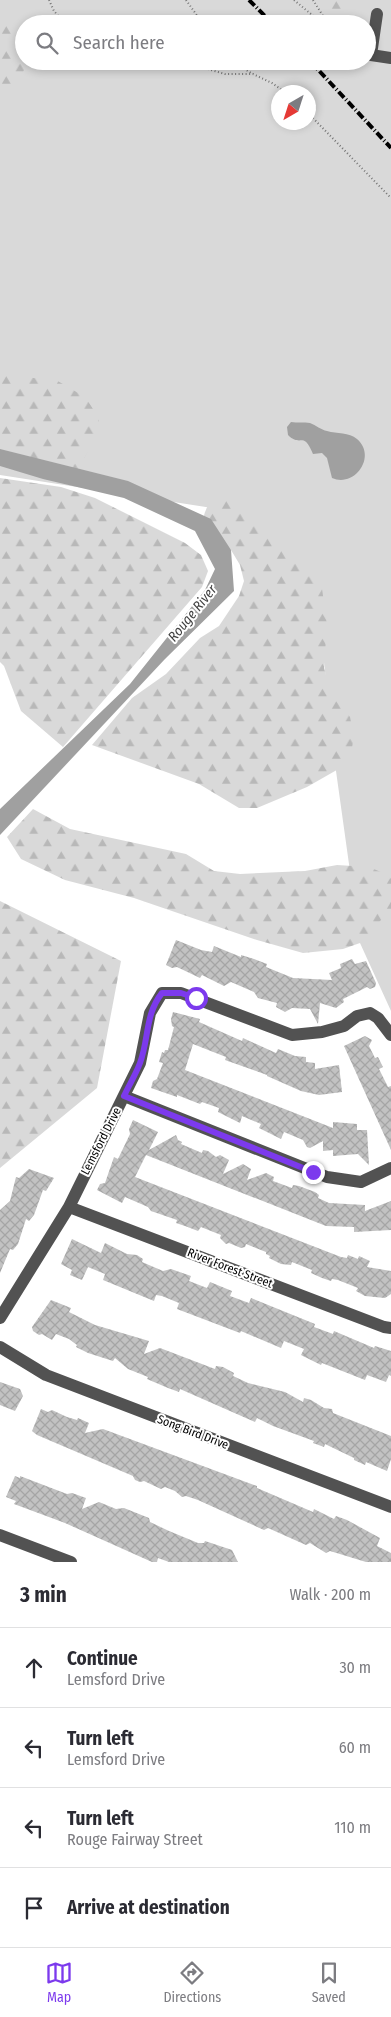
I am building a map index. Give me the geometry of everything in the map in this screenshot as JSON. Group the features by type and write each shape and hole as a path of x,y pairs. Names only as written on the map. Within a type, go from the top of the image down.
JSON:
{"street":[{"path":"376,21 377,14"},
{"path":"376,56 391,58"},
{"name":"Lemsford Drive","path":"0,1318 69,1207 140,1063 150,1013 162,993 181,993 292,1035 322,1032 344,1026 357,1016 370,1013 378,1018 391,1035"},
{"path":"124,1096 327,1177 361,1182 391,1168"},
{"name":"River Forest Street","path":"69,1207 384,1327 391,1328"},
{"name":"Song Bird Drive","path":"0,1347 46,1375 391,1507"},
{"path":"0,1535 71,1562"}],"path":[{"path":"49,0 57,15"},
{"path":"186,0 197,15"},
{"path":"294,0 312,15"},
{"path":"313,0 322,15"},
{"path":"211,70 225,74 253,74"},
{"path":"247,70 273,85"},
{"path":"316,120 391,198"}],"green space":[{"path":"0,0 391,0 391,1011 360,943 336,771 319,617 238,512 0,475"},
{"path":"314,0 356,0 347,15 326,15 320,11"},
{"path":"0,23 15,24 15,70 24,70 0,108"},
{"path":"0,372 22,377 56,380 85,397 98,416 100,429 76,473 0,452"},
{"path":"0,478 61,487 95,498 185,543 201,555 208,571 202,587 63,747 21,711 4,666 0,662"},
{"path":"224,494 275,532 321,582 327,623 324,668 332,696 350,717 354,737 349,763 307,787 257,808 239,808 199,784 92,745 132,698 166,674 200,638 219,626 239,596 244,581 240,565 231,550 202,528 207,507 214,499"},
{"path":"33,809 70,829 186,854 214,871 240,874 305,871 337,865 369,867 388,875 391,879 391,909 360,943 343,949 303,953 257,940 134,898 65,880 21,859 7,837"},
{"path":"0,901 121,961 97,1088 0,1168"}],"water":[{"path":"291,422 310,423 325,430 347,434 357,439 363,446 365,454 361,469 348,479 332,478 327,458 322,453 313,454 307,443 292,439 288,435 287,427"},
{"name":"Rouge River","path":"0,449 128,481 211,519 231,550 234,591 165,659 0,835 0,809 130,684 205,590 215,569 195,531 124,498 43,479 0,466"}],"building":[{"path":"176,940 201,950 212,952 214,946 241,957 241,955 267,964 266,967 293,978 332,980 329,973 341,968 340,964 352,959 355,964 366,961 376,983 375,987 370,989 367,987 343,999 344,1002 336,1008 320,1003 318,1024 310,1009 292,1008 285,1012 276,1007 277,1003 258,998 254,992 231,982 224,986 202,975 200,978 177,967 172,968 166,965"},
{"path":"173,1012 200,1019 199,1022 242,1041 243,1038 276,1053 278,1049 295,1056 306,1057 306,1062 315,1063 315,1069 339,1065 342,1092 319,1095 301,1091 267,1075 225,1060 226,1057 193,1044 185,1070 333,1128 333,1122 357,1124 357,1130 367,1130 369,1165 358,1154 333,1156 333,1150 323,1151 323,1141 310,1148 307,1147 303,1140 284,1132 281,1139 259,1128 261,1124 242,1116 240,1123 218,1112 219,1108 202,1102 200,1104 151,1088 153,1081 157,1079 163,1063 159,1062 162,1052 164,1053 165,1050 168,1050 174,1027 172,1026 171,1019"},
{"path":"365,1036 372,1040 369,1046 375,1058 378,1057 383,1067 379,1069 388,1087 391,1086 391,1150 344,1046"},
{"path":"133,1120 158,1132 149,1150 176,1135 178,1140 182,1142 181,1144 202,1153 203,1150 208,1151 216,1157 220,1155 229,1160 223,1174 243,1164 251,1169 247,1180 266,1173 274,1177 273,1181 292,1188 293,1185 299,1186 315,1192 319,1195 318,1198 329,1203 365,1205 365,1211 391,1201 391,1230 354,1232 354,1227 326,1226 146,1155 135,1177 341,1257 347,1258 348,1255 358,1259 359,1256 370,1261 367,1267 391,1271 391,1294 385,1298 365,1296 356,1291 358,1288 338,1280 332,1279 331,1281 322,1278 311,1273 312,1270 292,1262 291,1265 281,1264 269,1258 270,1256 266,1252 246,1244 245,1247 241,1248 229,1243 226,1244 220,1238 221,1235 201,1227 198,1231 176,1223 177,1220 151,1211 148,1207 125,1197 122,1203 97,1190 100,1184 105,1183 114,1157 118,1159 130,1134 129,1129"},
{"path":"29,1169 54,1178 46,1191 43,1190 34,1215 29,1221 26,1219 18,1244 13,1250 10,1249 0,1273 0,1210 10,1201 16,1177 19,1178"},
{"path":"72,1239 101,1253 105,1243 127,1254 137,1255 143,1259 142,1262 163,1271 171,1269 191,1276 189,1281 207,1288 210,1282 232,1291 230,1296 249,1303 251,1298 315,1324 314,1327 333,1334 334,1331 374,1348 375,1346 391,1351 391,1376 389,1375 386,1382 367,1375 365,1380 322,1363 321,1365 301,1355 304,1349 284,1341 281,1348 241,1331 240,1333 177,1309 179,1303 162,1296 156,1295 154,1301 103,1280 105,1274 88,1267 82,1280 70,1275 72,1270 61,1264"},
{"path":"51,1300 71,1308 69,1312 95,1325 149,1341 144,1354 160,1348 215,1369 216,1366 223,1367 234,1373 233,1376 248,1383 285,1392 303,1402 304,1398 311,1400 324,1408 332,1409 333,1413 391,1436 391,1459 387,1471 366,1462 365,1465 325,1444 324,1447 313,1443 314,1441 257,1418 255,1422 180,1389 179,1392 168,1388 128,1369 115,1358 113,1361 88,1353 76,1347 77,1345 69,1339 56,1334 52,1340 42,1334 39,1335 33,1331 32,1327"},
{"path":"0,1382 20,1389 23,1396 15,1411 0,1405"},
{"path":"41,1409 48,1412 52,1410 67,1417 77,1420 78,1418 89,1423 85,1433 103,1429 257,1486 257,1488 313,1512 314,1509 334,1519 336,1516 347,1520 380,1538 377,1546 391,1553 391,1562 366,1562 330,1551 326,1553 310,1543 306,1545 268,1528 264,1530 198,1500 186,1496 182,1497 175,1491 165,1487 161,1489 144,1481 135,1480 133,1476 37,1435 32,1431"},
{"path":"15,1476 20,1478 20,1476 67,1494 72,1493 86,1498 82,1509 99,1502 116,1509 124,1508 149,1518 150,1522 198,1543 204,1543 205,1541 232,1550 238,1562 169,1562 158,1558 157,1562 152,1562 65,1523 14,1504 16,1501 6,1497"}],"railway":[{"path":"249,0 264,15"},
{"path":"318,70 391,148"}],"route":[{"path":"196,998 172,992 162,993 155,1001 150,1013 140,1063 124,1096 313,1172"}]}
